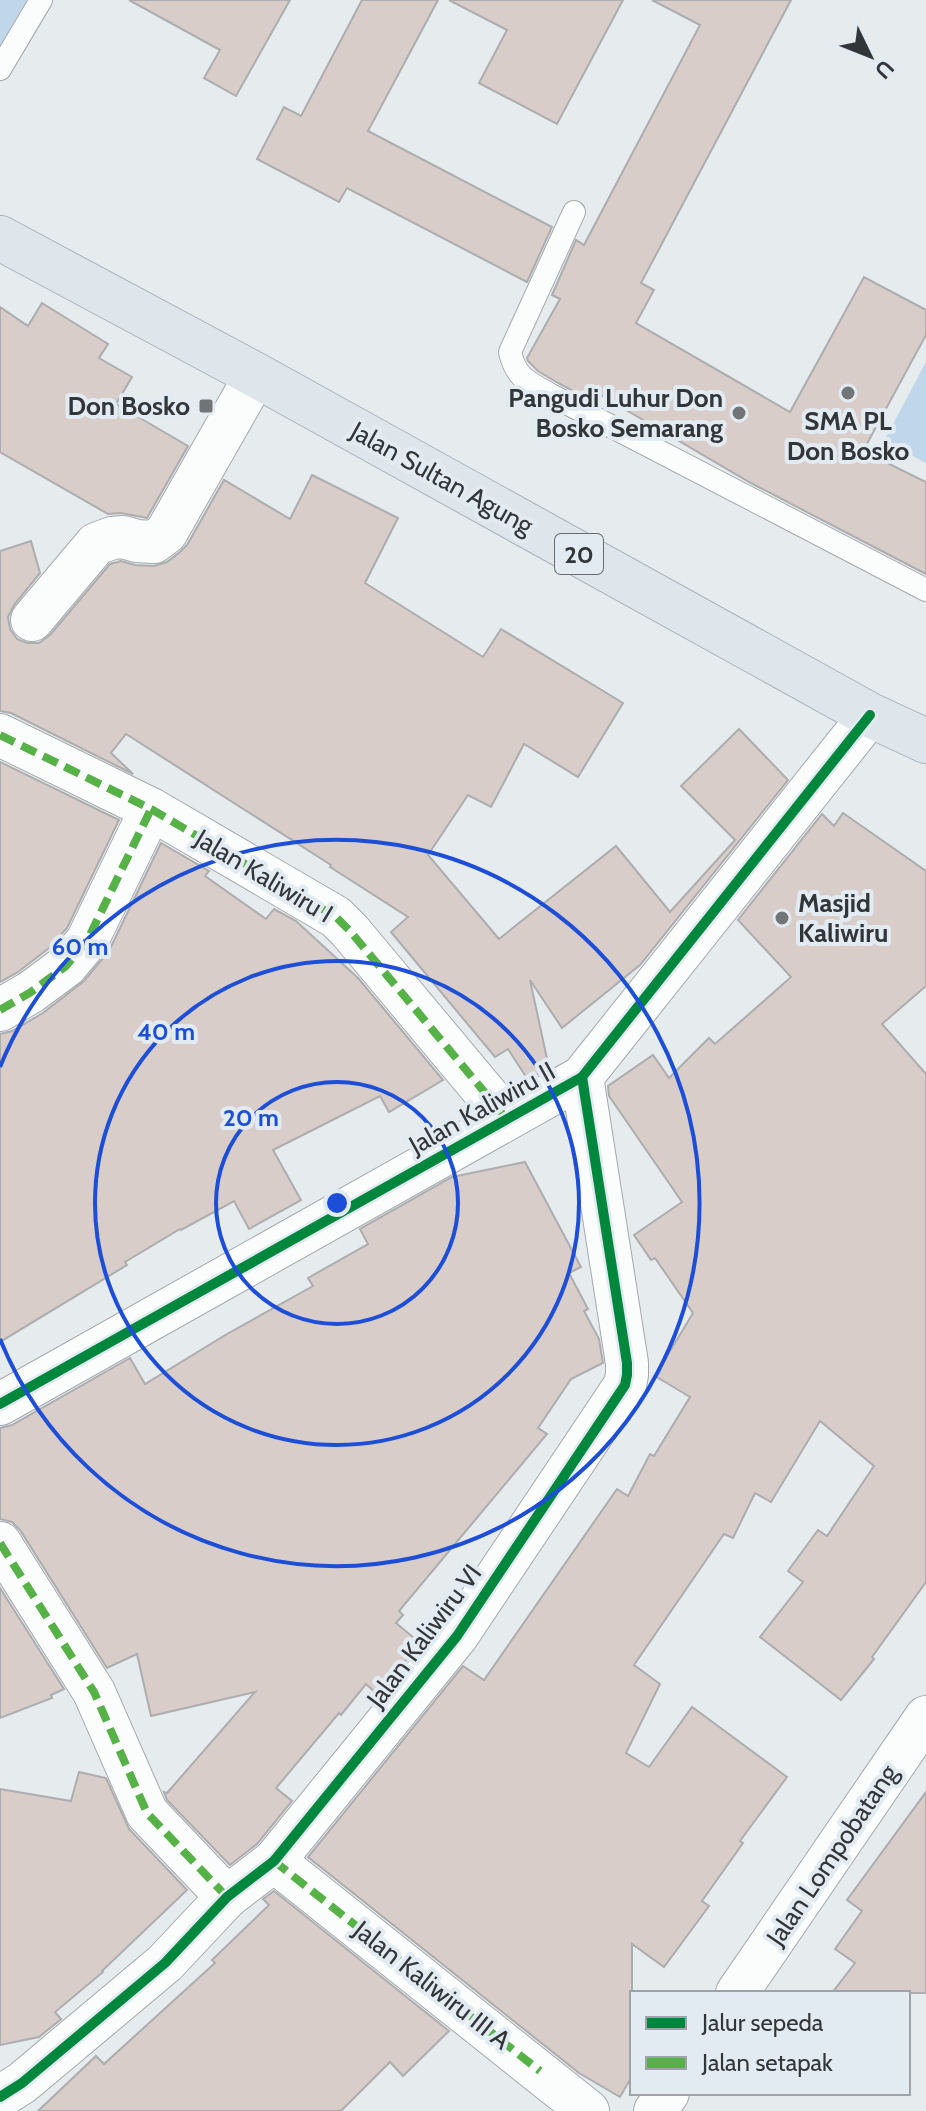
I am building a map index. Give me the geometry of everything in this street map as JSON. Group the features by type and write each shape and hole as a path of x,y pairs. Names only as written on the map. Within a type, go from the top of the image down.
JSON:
{"highway":[{"name":"Jalan Sultan Agung","path":"0,238 254,374 870,715 926,741"}],"street":[{"path":"32,620 96,544 123,537 154,542 166,533 254,374"},
{"name":"Jalan Kaliwiru II","path":"0,1404 582,1077 870,715"},
{"name":"Jalan Kaliwiru I","path":"0,735 151,809 336,917 507,1119"},
{"path":"0,1010 66,966 87,941 151,809"},
{"name":"Jalan Kaliwiru VI","path":"0,2097 22,2083 165,1963 227,1897 274,1861 457,1636 625,1385 627,1363 582,1077"},
{"path":"0,1543 94,1692 147,1813 227,1897"},
{"name":"Jalan Lompobatang","path":"738,1991 926,1717"},
{"name":"Jalan Kaliwiru III A","path":"274,1861 588,2111"}],"lane":[{"path":"0,69 41,0"},
{"path":"574,212 510,352 514,368 528,382 551,395 926,590"}],"shaded area":[{"path":"0,0 27,0 0,46"},
{"path":"926,362 926,463 884,441"}],"building":[{"path":"129,0 290,0 236,96 204,78 220,50"},
{"path":"362,0 438,0 368,131 552,227 527,282 347,188 339,202 257,159 284,107 301,116"},
{"path":"449,0 623,0 557,124 479,83 507,30"},
{"path":"652,0 791,0 641,283 654,290 636,323 790,412 864,277 926,310 926,335 863,451 926,482 926,574 751,483 597,393 592,401 558,383 528,361 560,299 552,295 576,240 584,245 700,25"},
{"path":"42,303 108,344 99,358 132,377 116,404 188,446 147,518 108,514 0,452 0,307 28,326"},
{"path":"312,475 398,518 365,583 483,657 501,629 623,703 578,777 524,744 491,807 468,795 428,855 499,939 616,846 670,912 735,840 681,786 739,729 788,780 640,965 562,1028 530,980 549,1068 528,1080 508,1049 495,1057 391,932 408,917 126,734 111,753 133,774 11,713 0,711 0,551 31,541 40,573 8,617 10,629 17,639 39,643 50,635 110,564 121,561 154,566 167,562 180,552 224,480 290,519"},
{"path":"0,762 119,820 67,928 49,948 0,982"},
{"path":"843,813 926,871 926,986 882,1024 926,1074 926,1582 872,1657 874,1659 841,1700 760,1637 803,1582 788,1571 818,1530 827,1536 874,1466 820,1421 771,1502 755,1493 733,1538 724,1534 634,1665 660,1684 626,1753 649,1767 692,1707 787,1777 740,1841 743,1843 702,1901 709,1906 664,1967 632,1944 630,2080 620,2097 579,2073 308,1857 463,1666 484,1680 617,1489 628,1496 650,1454 654,1456 690,1397 655,1376 693,1313 655,1258 651,1260 634,1235 682,1202 609,1096 608,1086 653,1055 669,1078 709,1038 715,1044 791,977 738,920 822,814 834,826"},
{"path":"161,843 209,871 205,876 266,919 274,909 296,921 358,978 443,1080 389,1112 380,1096 273,1150 301,1200 249,1229 234,1201 125,1262 127,1265 0,1342 0,1034 12,1031 43,1013 84,981 109,951"},
{"path":"525,1162 581,1267 569,1273 588,1309 584,1311 599,1339 603,1363 571,1379 538,1428 547,1434 399,1611 403,1615 396,1623 420,1643 378,1695 366,1684 341,1715 339,1713 276,1788 292,1801 257,1844 230,1865 167,1800 164,1792 167,1793 255,1692 151,1716 137,1654 107,1668 20,1530 12,1522 0,1519 0,1428 12,1425 130,1358 145,1384 313,1286 308,1278 368,1244 360,1229 452,1177"},
{"path":"0,1588 64,1689 51,1695 52,1698 0,1718"},
{"path":"79,1772 106,1778 129,1829 187,1890 103,1972 55,2012 61,2019 39,2037 0,2045 0,1789 71,1801"},
{"path":"926,1792 926,1993 834,1991 855,1963 835,1949 862,1911 847,1900"},
{"path":"274,1891 449,2031 403,2076 390,2062 341,2111 38,2111 96,2056 104,2064 215,1963 212,1960 269,1905 263,1899"}],"marked path":[{"path":"0,735 151,809 336,917 507,1119"},
{"path":"0,1010 66,966 87,941 151,809"},
{"path":"0,1543 94,1692 147,1813 227,1897"},
{"path":"274,1861 540,2071"}],"cycle path":[{"path":"0,1404 582,1077 870,715"},
{"path":"0,2097 22,2083 165,1963 227,1897 274,1861 457,1636 625,1385 627,1363 582,1077"}],"place":[{"name":"SMA PL Don Bosko","path":"848,393"},
{"name":"Don Bosko","path":"206,406"},
{"name":"Pangudi Luhur Don Bosko Semarang","path":"739,413"},
{"name":"Masjid Kaliwiru","path":"782,918"}]}
